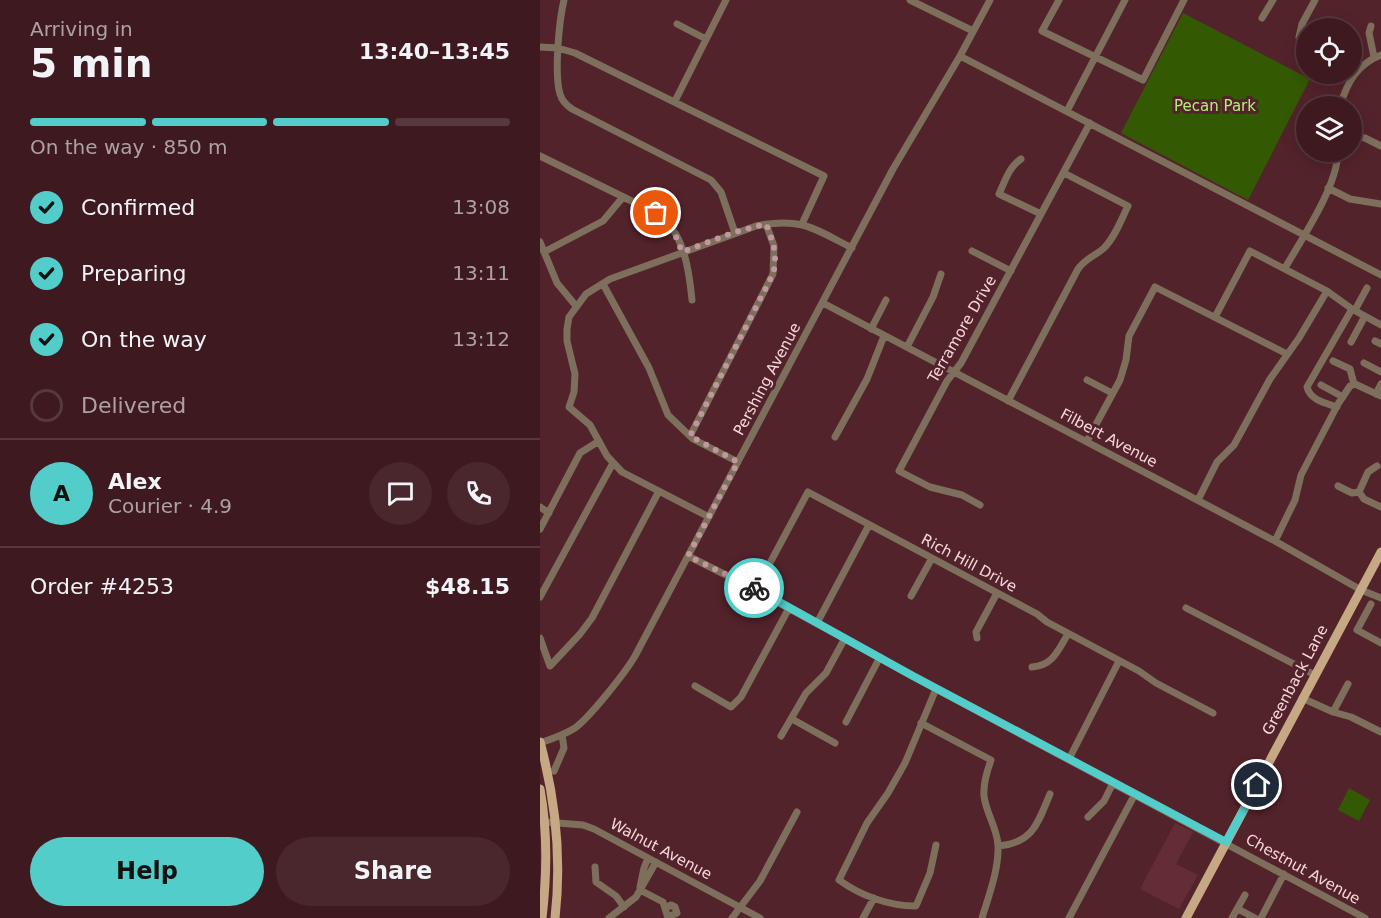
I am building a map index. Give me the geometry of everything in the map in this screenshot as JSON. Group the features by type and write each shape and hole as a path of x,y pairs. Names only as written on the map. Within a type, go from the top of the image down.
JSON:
{"main road":[{"name":"Greenback Lane","path":"1186,918 1381,552"},
{"path":"540,742 552,788 557,822 559,866 555,918"},
{"path":"540,789 547,861 542,918"}],"street":[{"path":"564,0 558,48 559,92 568,107 711,180 721,192 735,232"},
{"path":"675,101 726,0"},
{"name":"Pershing Avenue","path":"540,742 562,735 580,724 627,670 893,169 960,56 990,0"},
{"path":"1059,0 1042,31 1095,59 1143,80 1184,0"},
{"path":"1067,111 1125,0"},
{"path":"1262,18 1273,0"},
{"path":"1305,18 1315,0"},
{"path":"914,1 973,31"},
{"path":"677,24 706,39"},
{"path":"1343,96 1350,80 1363,65 1378,56 1369,33 1371,26"},
{"path":"540,47 575,52 824,176 802,224"},
{"path":"960,56 1381,275"},
{"name":"Terramore Drive","path":"980,505 962,495 930,487 899,471 947,381 961,363 1090,123"},
{"path":"1362,138 1381,146"},
{"path":"540,156 664,219 672,227 682,252 689,275 692,300"},
{"path":"1021,159 1009,171 999,194 1041,214"},
{"path":"1285,268 1328,188 1336,162"},
{"path":"1008,401 1078,268 1087,258 1098,253 1107,245 1128,207 1064,172"},
{"path":"1328,188 1350,199 1381,204"},
{"path":"544,252 603,221 622,197"},
{"path":"709,517 625,474 613,463 585,419 569,408 574,392 574,374 567,341 569,317 586,294 603,284 735,232 766,224 783,222 802,224 852,248"},
{"path":"690,436 773,274 774,246 766,224"},
{"path":"540,242 557,284 576,306"},
{"path":"972,251 1011,271"},
{"path":"1215,317 1250,251 1327,291 1353,310 1380,321"},
{"path":"907,347 933,297 941,274"},
{"path":"603,284 649,368 668,415 690,436 738,462"},
{"path":"1087,441 1124,370 1129,336 1155,287 1287,354"},
{"path":"1335,410 1312,398 1307,392 1307,387 1367,288"},
{"path":"1198,500 1217,462 1234,445 1270,379 1327,291"},
{"path":"871,329 886,300"},
{"name":"Filbert Avenue","path":"823,303 1275,541 1361,590 1381,598"},
{"path":"1351,342 1365,316"},
{"path":"835,437 867,379 884,336"},
{"path":"1333,361 1350,369 1354,384"},
{"path":"1364,363 1381,372"},
{"path":"1087,380 1112,393"},
{"path":"1275,541 1294,500 1300,476 1335,410 1354,384"},
{"path":"1354,384 1379,395 1381,384"},
{"path":"1321,385 1343,397"},
{"path":"540,528 580,453 599,441"},
{"path":"540,597 613,463"},
{"path":"1359,492 1368,472 1377,466"},
{"path":"1338,486 1352,493 1359,492"},
{"path":"540,638 550,666 592,618 659,492"},
{"name":"Rich Hill Drive","path":"756,589 808,492 1037,614 1068,634 1213,713"},
{"path":"1359,492 1362,498 1381,507"},
{"path":"540,507 549,513"},
{"path":"817,623 869,525"},
{"name":"Chestnut Avenue","path":"688,556 756,589 1365,918"},
{"path":"911,596 932,558"},
{"path":"977,638 976,632 997,593"},
{"path":"1371,604 1357,630 1381,643"},
{"path":"695,686 732,707 741,697 789,608"},
{"path":"1186,608 1315,675"},
{"path":"1032,667 1044,666 1051,662 1068,634"},
{"path":"781,736 809,689 826,673 845,638"},
{"path":"846,722 880,657"},
{"path":"1069,759 1119,661"},
{"path":"1333,712 1348,684"},
{"path":"936,688 905,763 867,823 839,880 858,893 897,904 916,906 930,873 936,845"},
{"path":"1303,696 1320,707 1352,717 1381,732"},
{"path":"792,719 835,743"},
{"path":"921,723 991,760 984,795 998,846 993,882 982,918"},
{"path":"554,771 564,748 562,735"},
{"path":"1088,817 1104,801 1113,783"},
{"path":"998,846 1012,844 1031,832 1041,818 1050,794"},
{"path":"1070,918 1135,794"},
{"path":"732,918 760,881 797,812"},
{"name":"Walnut Avenue","path":"545,822 591,827 760,918"},
{"path":"640,890 648,858"},
{"path":"609,918 632,902 656,862"},
{"path":"595,867 596,882 616,896 624,907"},
{"path":"1261,918 1284,874"},
{"path":"640,890 663,902 668,918"},
{"path":"1232,918 1245,895"},
{"path":"863,918 874,898"},
{"path":"1238,909 1255,918"}],"shaded area":[{"path":"1175,823 1193,832 1176,864 1198,875 1179,909 1140,889"}],"green space":[{"name":"Pecan Park","path":"1183,13 1296,72 1296,84 1307,84 1301,96 1296,96 1296,106 1248,200 1121,133"},
{"path":"1349,788 1370,800 1359,821 1338,810"}],"way so far":[{"path":"656,213 672,227 682,252 735,232 766,224 773,240 775,267 769,284 690,436 738,462 688,556 754,588"}],"route":[{"path":"754,588 913,676 1226,842 1257,785"}]}
